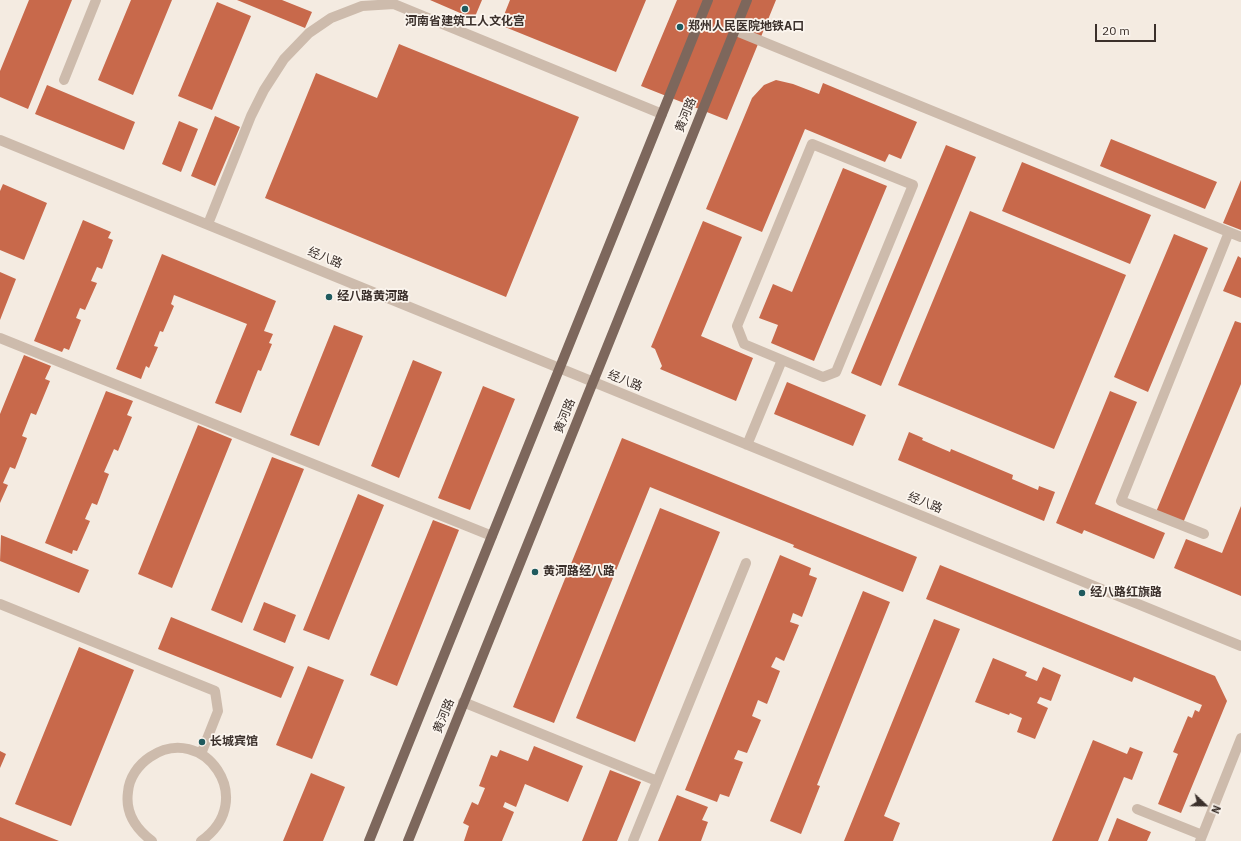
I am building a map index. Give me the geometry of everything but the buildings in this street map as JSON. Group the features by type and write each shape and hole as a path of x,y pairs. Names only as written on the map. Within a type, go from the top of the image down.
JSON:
{"main road":[{"name":"黄河路","path":"369,841 708,0"},
{"name":"黄河路","path":"408,841 746,0"}],"street":[{"path":"64,80 96,0"},
{"path":"208,224 251,116 264,90 284,59 309,33 331,18 362,6 394,4 662,114"},
{"path":"734,30 1241,237"},
{"name":"经八路","path":"0,140 1241,646"},
{"path":"812,144 913,185 836,372 823,377 782,360 744,344 736,326 812,144"},
{"path":"1204,534 1122,501 1229,232"},
{"path":"0,338 492,536"},
{"path":"747,445 782,360"},
{"path":"633,841 746,563"},
{"path":"0,604 215,691 218,711 201,754"},
{"path":"463,702 657,781"},
{"path":"1137,809 1201,838 1241,738"},
{"path":"152,841 143,835 135,826 130,815 127,803 131,779 137,769 150,757 166,750 178,748 201,754 210,761 218,770 226,792 226,804 221,820 210,835 201,841"}],"place":[{"name":"河南省建筑工人文化宫","path":"465,9"},
{"name":"郑州人民医院地铁A口","path":"680,27"},
{"name":"经八路黄河路","path":"329,297"},
{"name":"黄河路经八路","path":"535,572"},
{"name":"经八路红旗路","path":"1082,593"},
{"name":"长城宾馆","path":"202,742"}]}
